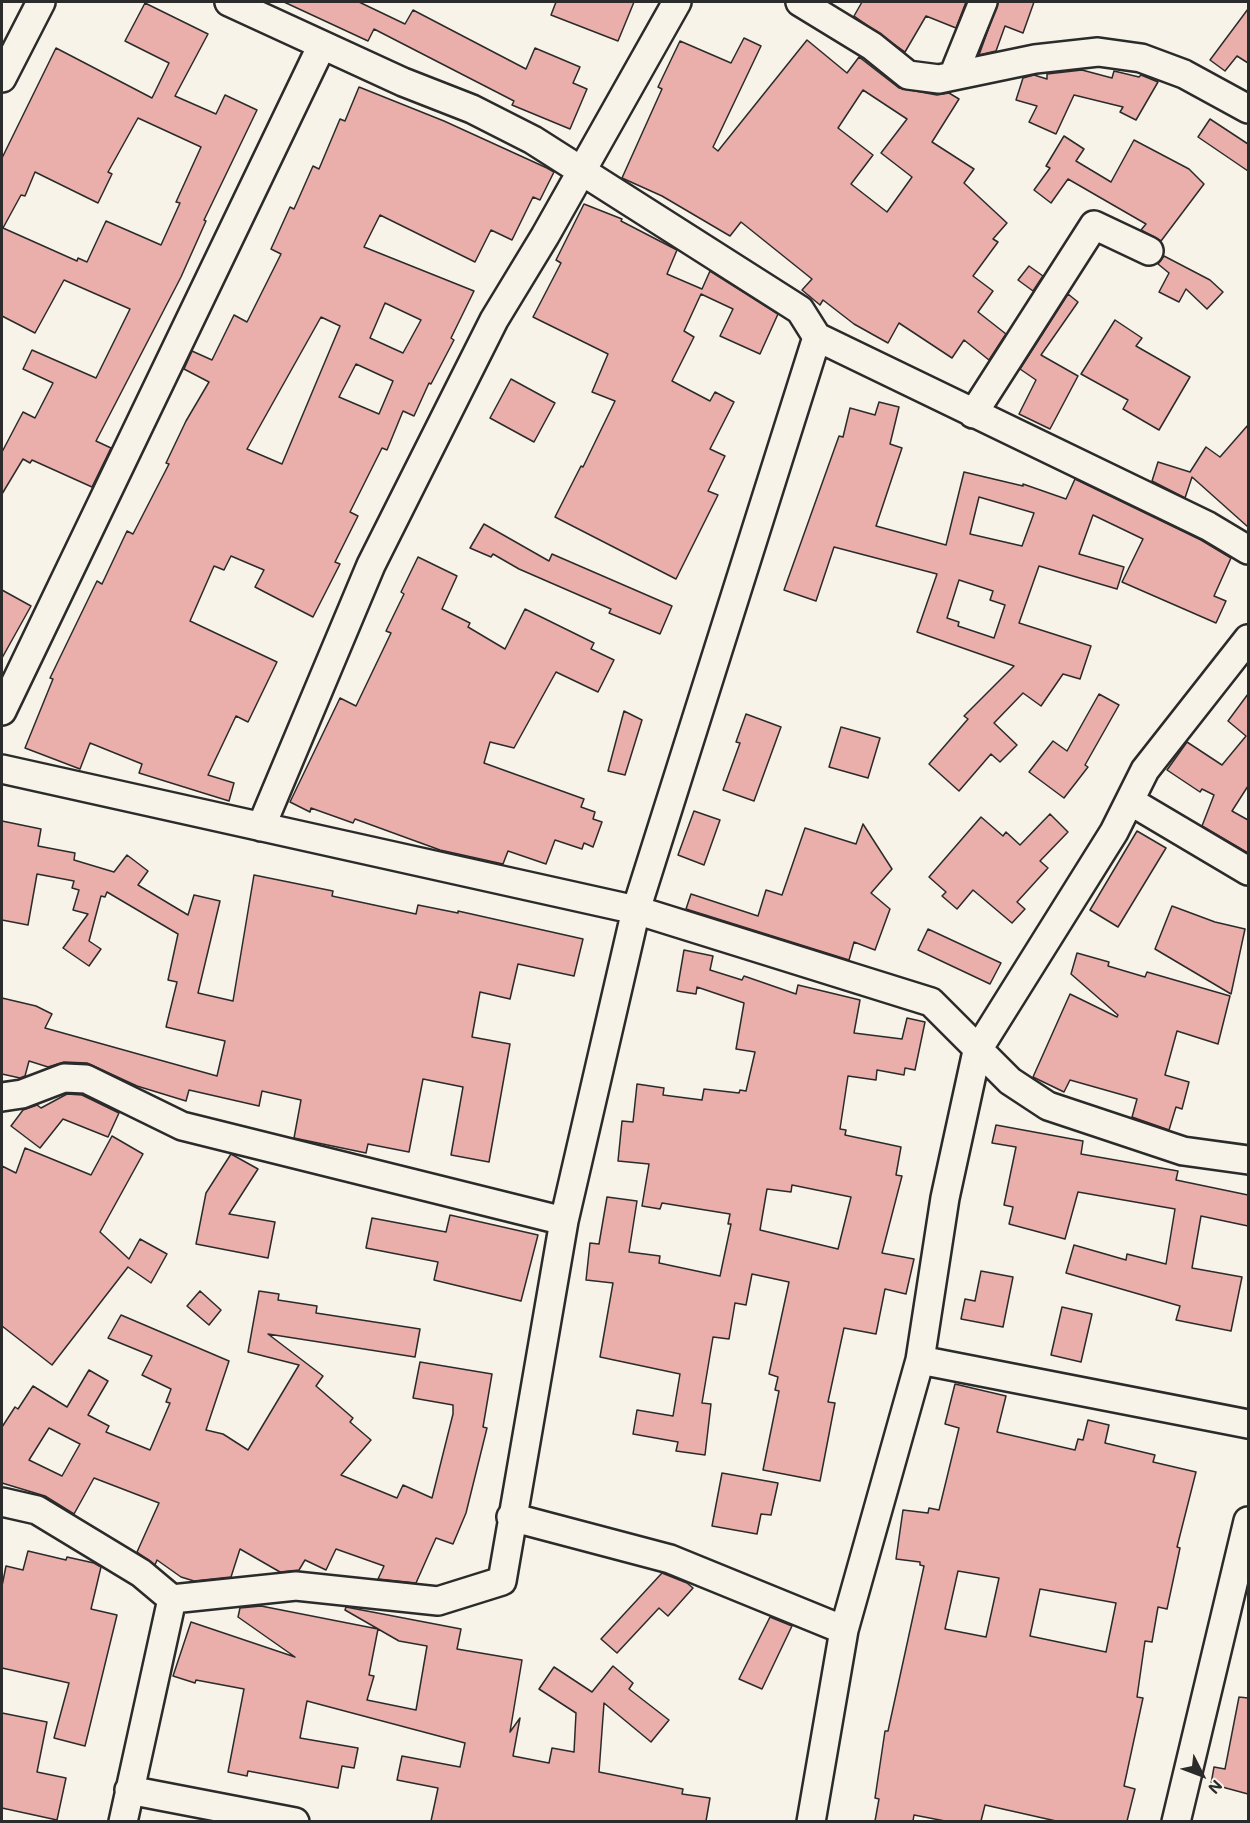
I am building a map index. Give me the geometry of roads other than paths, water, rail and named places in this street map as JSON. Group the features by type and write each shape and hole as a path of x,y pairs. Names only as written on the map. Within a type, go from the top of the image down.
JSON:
{"street":[{"path":"2,78 41,2"},
{"path":"229,2 322,45 472,109 532,140 581,173 742,271 800,310 817,338 1208,526 1248,550"},
{"path":"261,827 376,554 494,320 581,173 677,2"},
{"path":"800,2 872,46 908,75 939,79 1035,59 1098,52 1141,58 1184,74 1248,108"},
{"path":"953,76 982,2"},
{"path":"2,711 322,45"},
{"path":"973,414 1094,225 1149,252"},
{"path":"2,1502 37,1510 141,1573 172,1599 296,1586 438,1601 502,1581 511,1518 564,1221 636,910 817,338"},
{"path":"811,1821 844,1630 920,1360 945,1198 977,1051 1114,832 1145,770 1248,639"},
{"path":"2,769 636,910 931,1002 977,1051 1010,1081 1048,1106 1184,1151 1248,1160"},
{"path":"1130,801 1248,871"},
{"path":"2,1097 22,1094 64,1078 86,1079 182,1126 564,1221"},
{"path":"920,1360 1248,1424"},
{"path":"511,1518 670,1559 844,1630"},
{"path":"1176,1821 1248,1521"},
{"path":"123,1821 172,1599"},
{"path":"129,1790 295,1821"}]}
